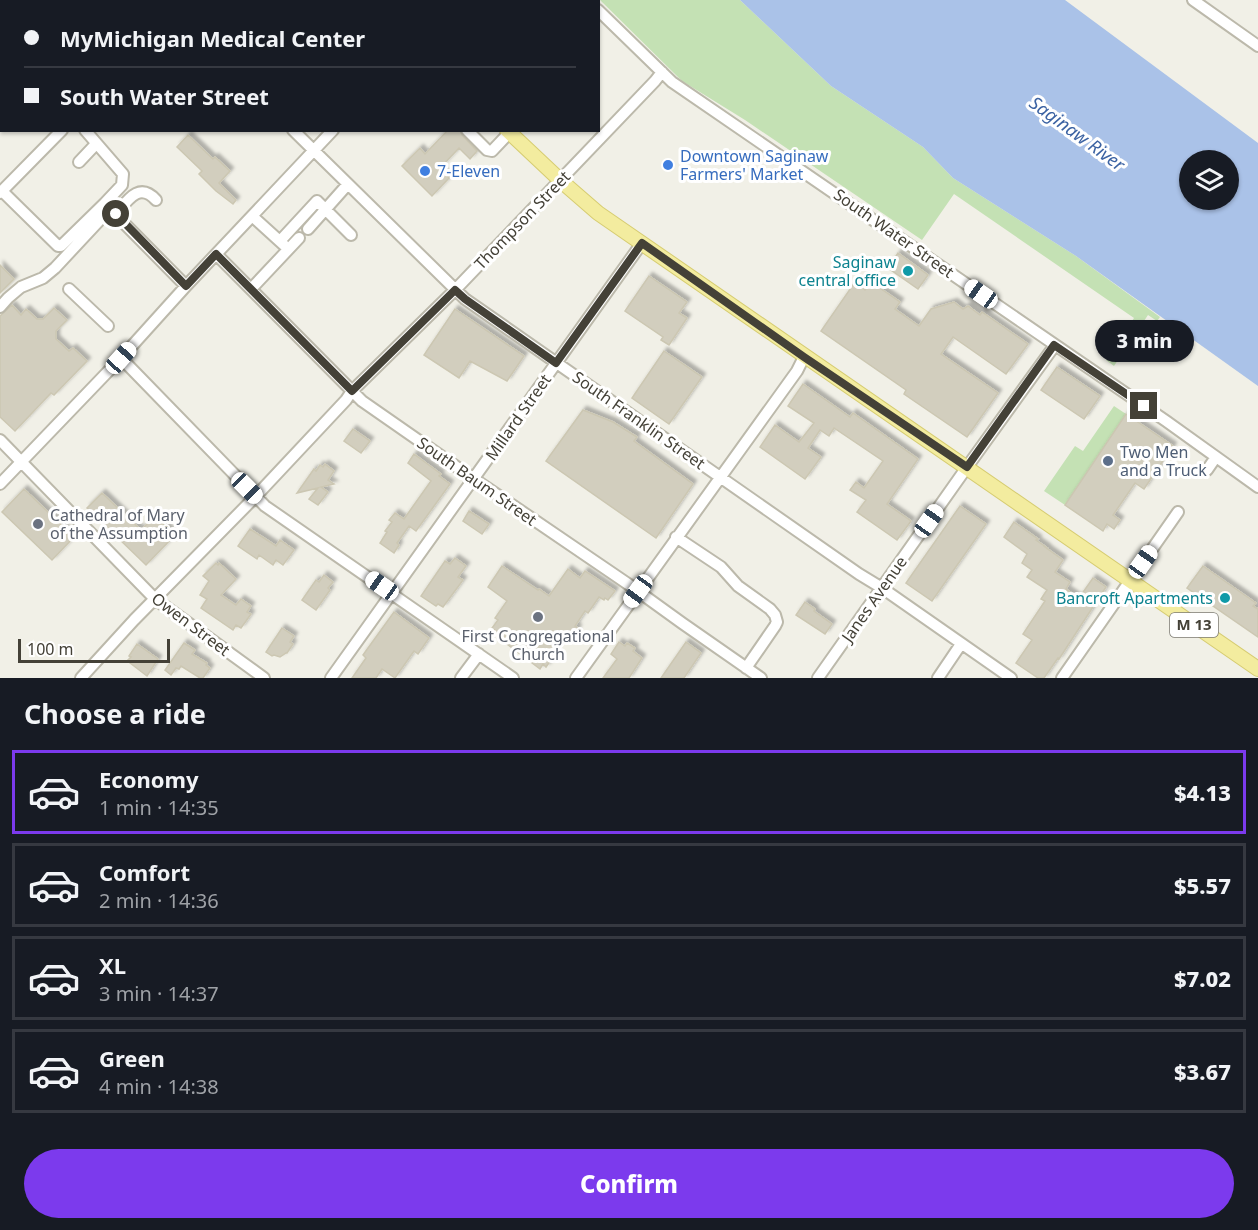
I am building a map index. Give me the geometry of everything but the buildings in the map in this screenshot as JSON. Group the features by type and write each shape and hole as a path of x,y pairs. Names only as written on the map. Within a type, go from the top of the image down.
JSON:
{"main road":[{"name":"M 13","path":"508,132 598,213 1258,669"}],"street":[{"path":"1193,0 1258,46"},
{"name":"South Water Street","path":"600,11 672,82 883,225 1258,487"},
{"name":"Thompson Street","path":"81,678 134,620 255,497 352,391 455,290 662,72"},
{"path":"60,132 1,192 58,246 138,192 147,193 156,200"},
{"path":"0,307 21,287 43,278 55,268 110,209 122,184 123,174 87,132"},
{"name":"South Franklin Street","path":"295,132 465,299 1011,678"},
{"path":"0,484 121,358 331,132"},
{"path":"469,132 487,150 492,151 508,132"},
{"path":"79,162 96,144"},
{"path":"308,229 348,184"},
{"path":"280,241 317,201 351,235"},
{"path":"110,209 186,286"},
{"path":"252,216 288,249"},
{"path":"251,289 299,238"},
{"name":"Millard Street","path":"331,678 642,243"},
{"name":"South Baum Street","path":"216,254 362,401 761,678"},
{"path":"69,289 108,326"},
{"name":"Janes Avenue","path":"818,678 1054,345"},
{"path":"576,678 797,370 804,357"},
{"path":"121,358 265,506 508,677"},
{"name":"Owen Street","path":"0,440 155,599 264,678"},
{"path":"1207,470 1216,458"},
{"path":"1062,678 1178,512"},
{"path":"676,537 721,567 738,586 774,612 776,626 746,668"},
{"path":"938,678 962,644"},
{"path":"461,678 478,654"}],"green space":[{"path":"600,0 740,0 831,86 923,147 953,178 1076,256 1160,317 1157,321 1148,315 1114,366 1106,360 1134,318 954,194 922,240 745,120 682,81"},
{"path":"1114,406 1126,414 1065,505 1044,491 1075,446 1083,451"}],"water":[{"name":"Saginaw River","path":"740,0 1065,0 1258,143 1258,386 1076,256 953,178 923,147 831,86"}],"place":[{"name":"Downtown Saginaw Farmers' Market","path":"668,165"},
{"name":"7-Eleven","path":"425,171"},
{"name":"Saginaw central office","path":"908,271"},
{"name":"Two Men and a Truck","path":"1108,461"},
{"name":"Cathedral of Mary of the Assumption","path":"38,524"},
{"name":"Bancroft Apartments","path":"1225,598"},
{"name":"First Congregational Church","path":"538,617"}],"route":[{"path":"116,214 186,286 216,254 352,391 455,290 556,363 642,243 804,357 967,467 1054,345 1144,406"}]}
